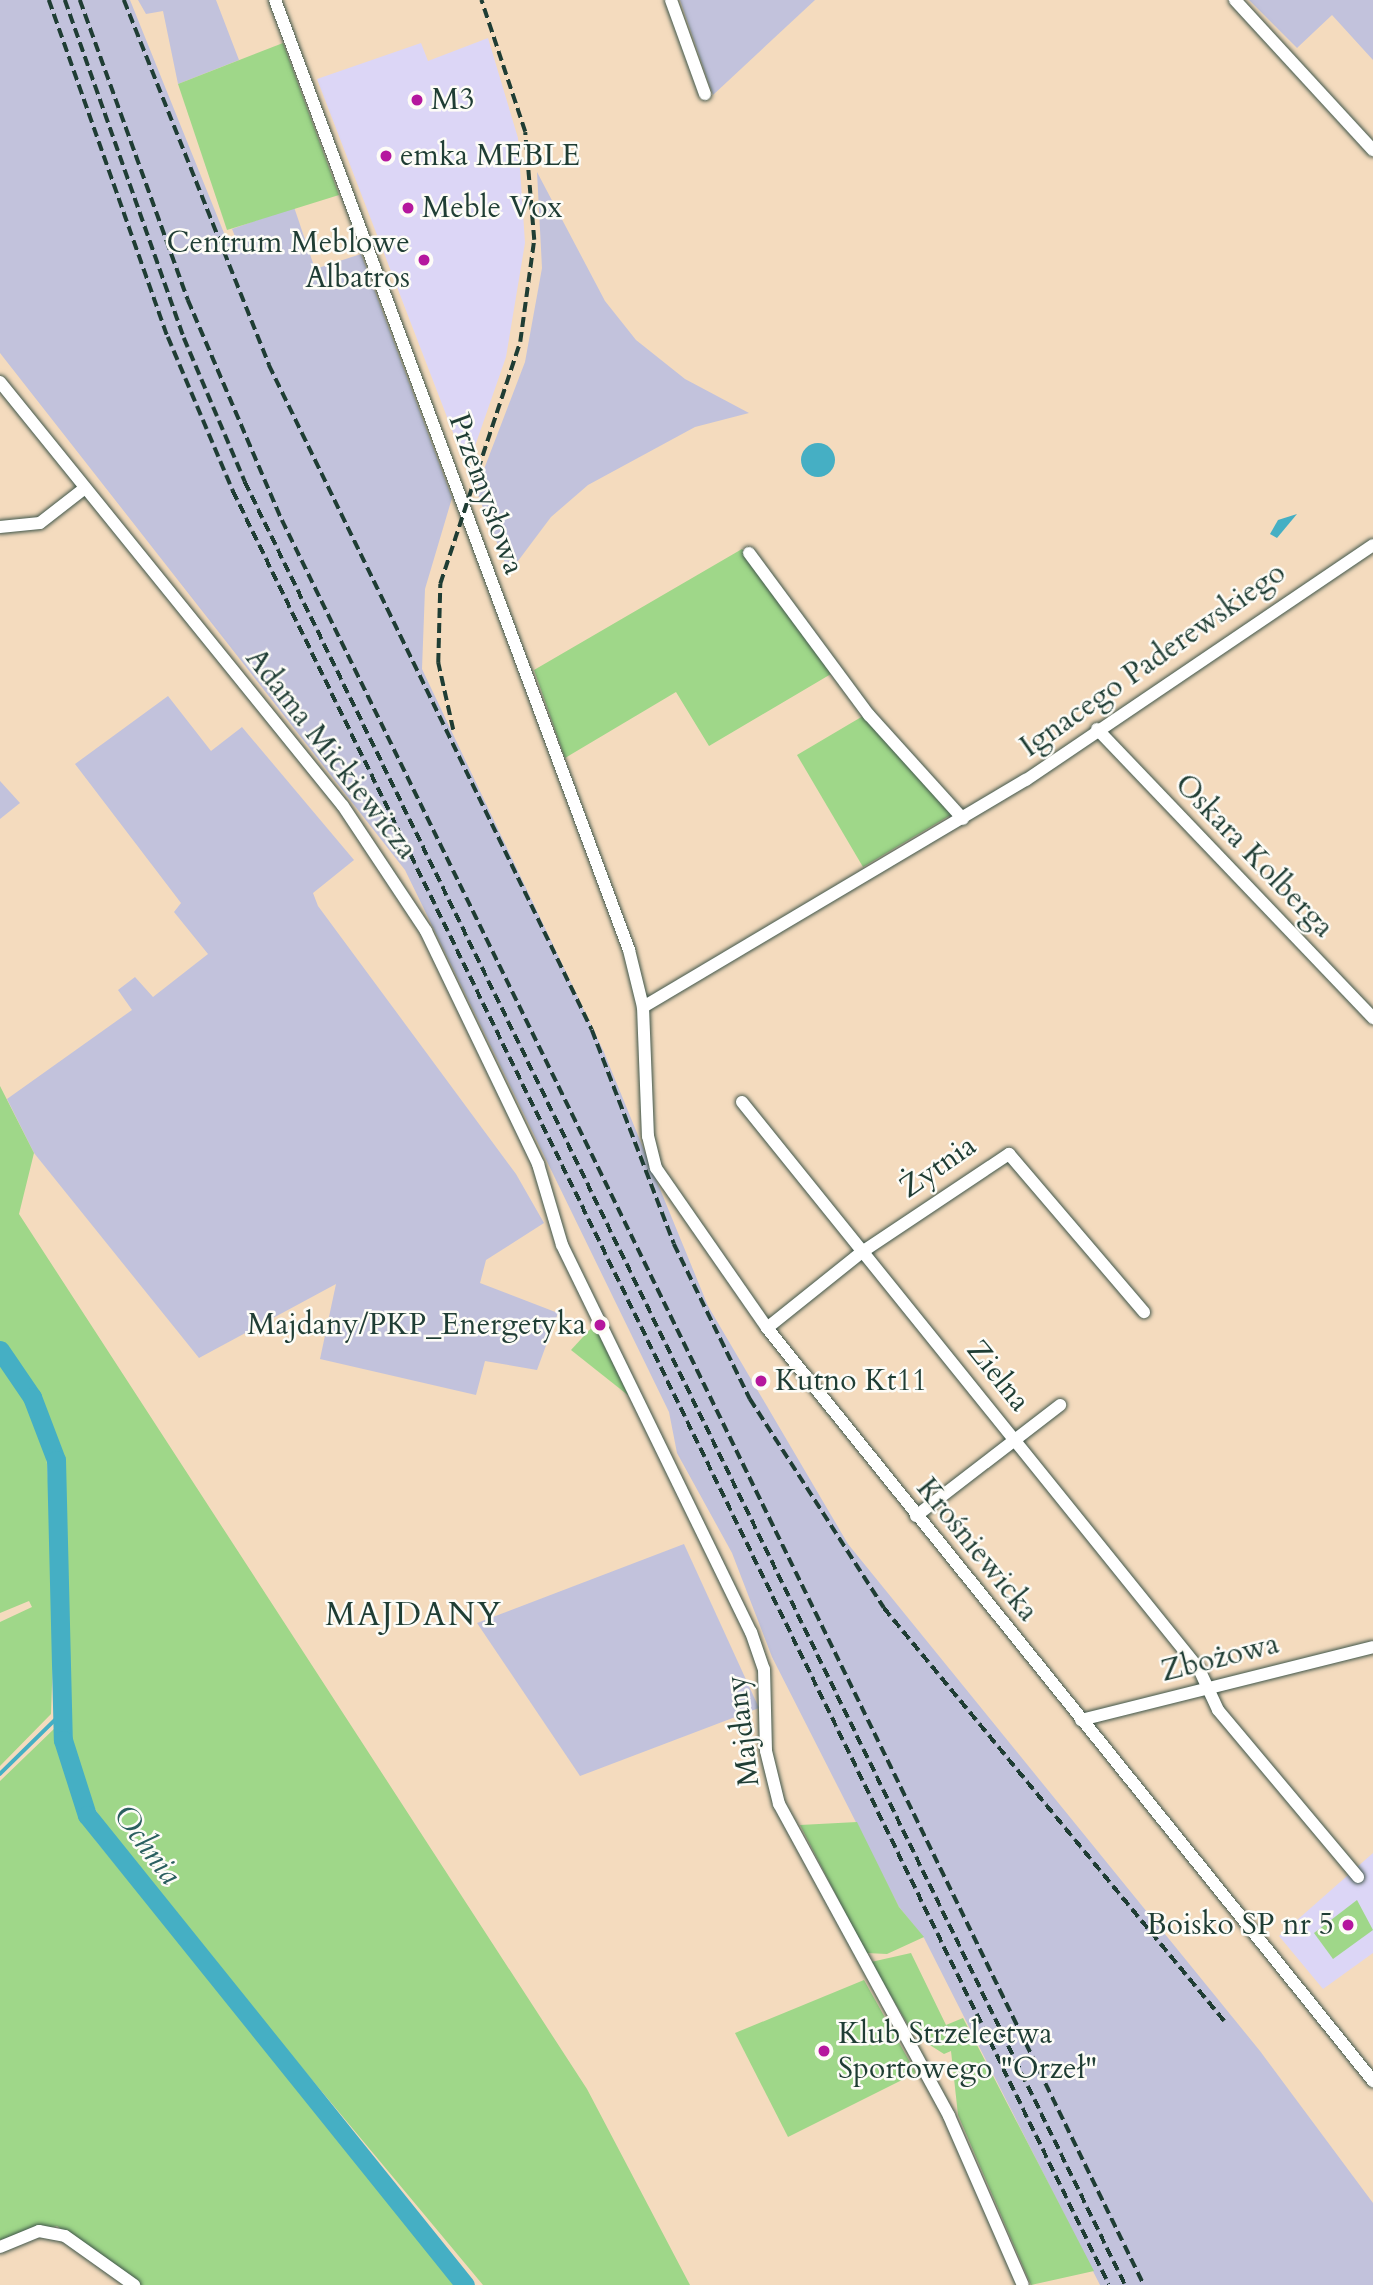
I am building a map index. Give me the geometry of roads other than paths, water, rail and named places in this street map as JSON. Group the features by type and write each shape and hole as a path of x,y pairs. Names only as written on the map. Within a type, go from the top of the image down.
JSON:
{"street":[{"name":"Przemysłowa","path":"275,0 629,950 643,1007"},
{"path":"671,0 705,94"},
{"path":"1235,0 1373,150"},
{"name":"Adama Mickiewicza","path":"0,382 397,881 550,1200"},
{"path":"0,527 40,523 85,488"},
{"name":"Ignacego Paderewskiego","path":"643,1007 963,819 1373,545"},
{"path":"749,553 869,715 963,819"},
{"name":"Oskara Kolberga","path":"1097,729 1373,1018"},
{"name":"Krośniewicka","path":"643,1007 651,1157 767,1328 1373,2081"},
{"name":"Zielna","path":"742,1102 1199,1669 1218,1710 1357,1877"},
{"name":"Żytnia","path":"767,1328 862,1252 1009,1154 1144,1312"},
{"name":"Majdany","path":"550,1200 562,1245 751,1632 764,1669 766,1751 779,1804 944,2107 1023,2285"},
{"path":"916,1516 1060,1405"},
{"name":"Zbożowa","path":"1081,1720 1373,1647"},
{"path":"0,2247 39,2231 65,2236 134,2285"}],"water":[{"path":"818,443 830,448 835,460 830,472 818,477 806,472 801,460 806,448"},
{"path":"1297,514 1277,538 1270,534 1278,520"}],"waterway":[{"name":"Ochnia","path":"0,1350 32,1397 56,1460 63,1740 87,1815 465,2285"},
{"path":"0,1774 62,1713"}],"railway":[{"path":"49,0 168,337 233,491 1109,2285"},
{"path":"65,0 184,338 245,482 1125,2285"},
{"path":"80,0 188,300 282,520 1144,2285"},
{"path":"124,0 269,365 592,1030 674,1244 750,1399 884,1608 1226,2023"},
{"path":"453,730 438,663 440,584 520,342 534,240 525,132 481,0"}],"place":[{"name":"M3","path":"417,100"},
{"name":"emka MEBLE","path":"386,156"},
{"name":"Meble Vox","path":"408,208"},
{"name":"Centrum Meblowe Albatros","path":"424,260"},
{"name":"Majdany/PKP_Energetyka","path":"600,1325"},
{"name":"Kutno Kt11","path":"761,1381"},
{"name":"Boisko SP nr 5","path":"1348,1925"},
{"name":"Klub Strzelectwa Sportowego \"Orzeł\"","path":"824,2051"}],"district":[{"name":"MAJDANY","path":"414,1615"}]}
